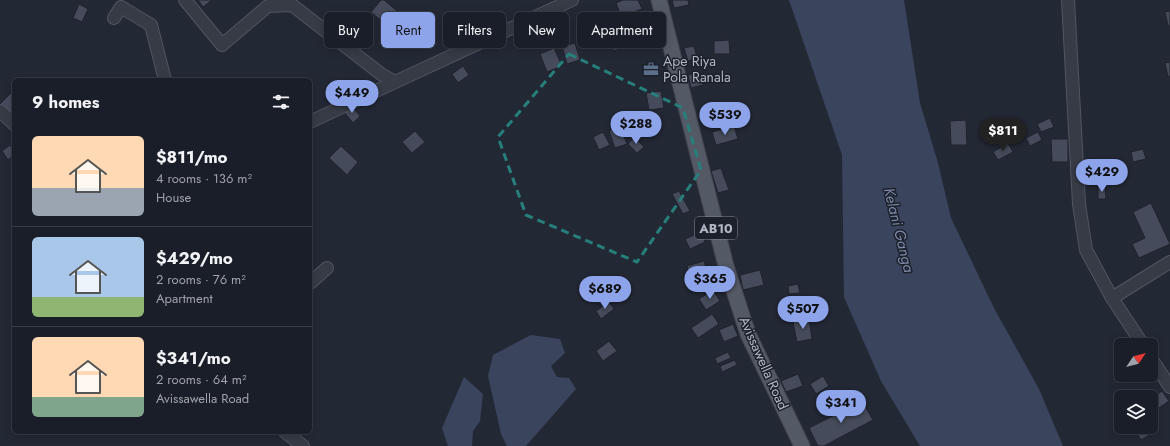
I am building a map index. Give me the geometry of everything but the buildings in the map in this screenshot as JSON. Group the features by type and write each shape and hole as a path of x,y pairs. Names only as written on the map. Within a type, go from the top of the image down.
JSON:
{"main road":[{"name":"Avissawella Road","path":"659,0 726,266 748,334 802,446"}],"street":[{"path":"184,0 222,45 259,5 292,5 381,74 395,82"},
{"path":"312,121 572,0"},
{"path":"1068,0 1080,212 1086,250 1112,298 1138,338"},
{"path":"114,18 121,7 151,25 164,78"},
{"path":"0,112 12,122"},
{"path":"1112,298 1170,262"},
{"path":"312,281 327,268"},
{"path":"1158,369 1170,387"},
{"path":"288,434 303,446"}],"highlighted area":[{"path":"569,54 683,108 701,170 637,262 526,215 498,137"}],"water":[{"name":"Kelani Ganga","path":"789,0 904,0 920,103 938,163 951,218 994,308 1039,389 1063,446 920,446 881,381 844,297 842,155"},
{"path":"531,335 560,339 565,353 551,366 557,377 569,378 576,389 526,446 507,446 501,434 488,376 493,355"},
{"path":"464,377 483,394 480,421 473,431 472,446 448,446 442,428"}],"place":[{"name":"Ape Riya Pola Ranala","path":"651,69"}]}
